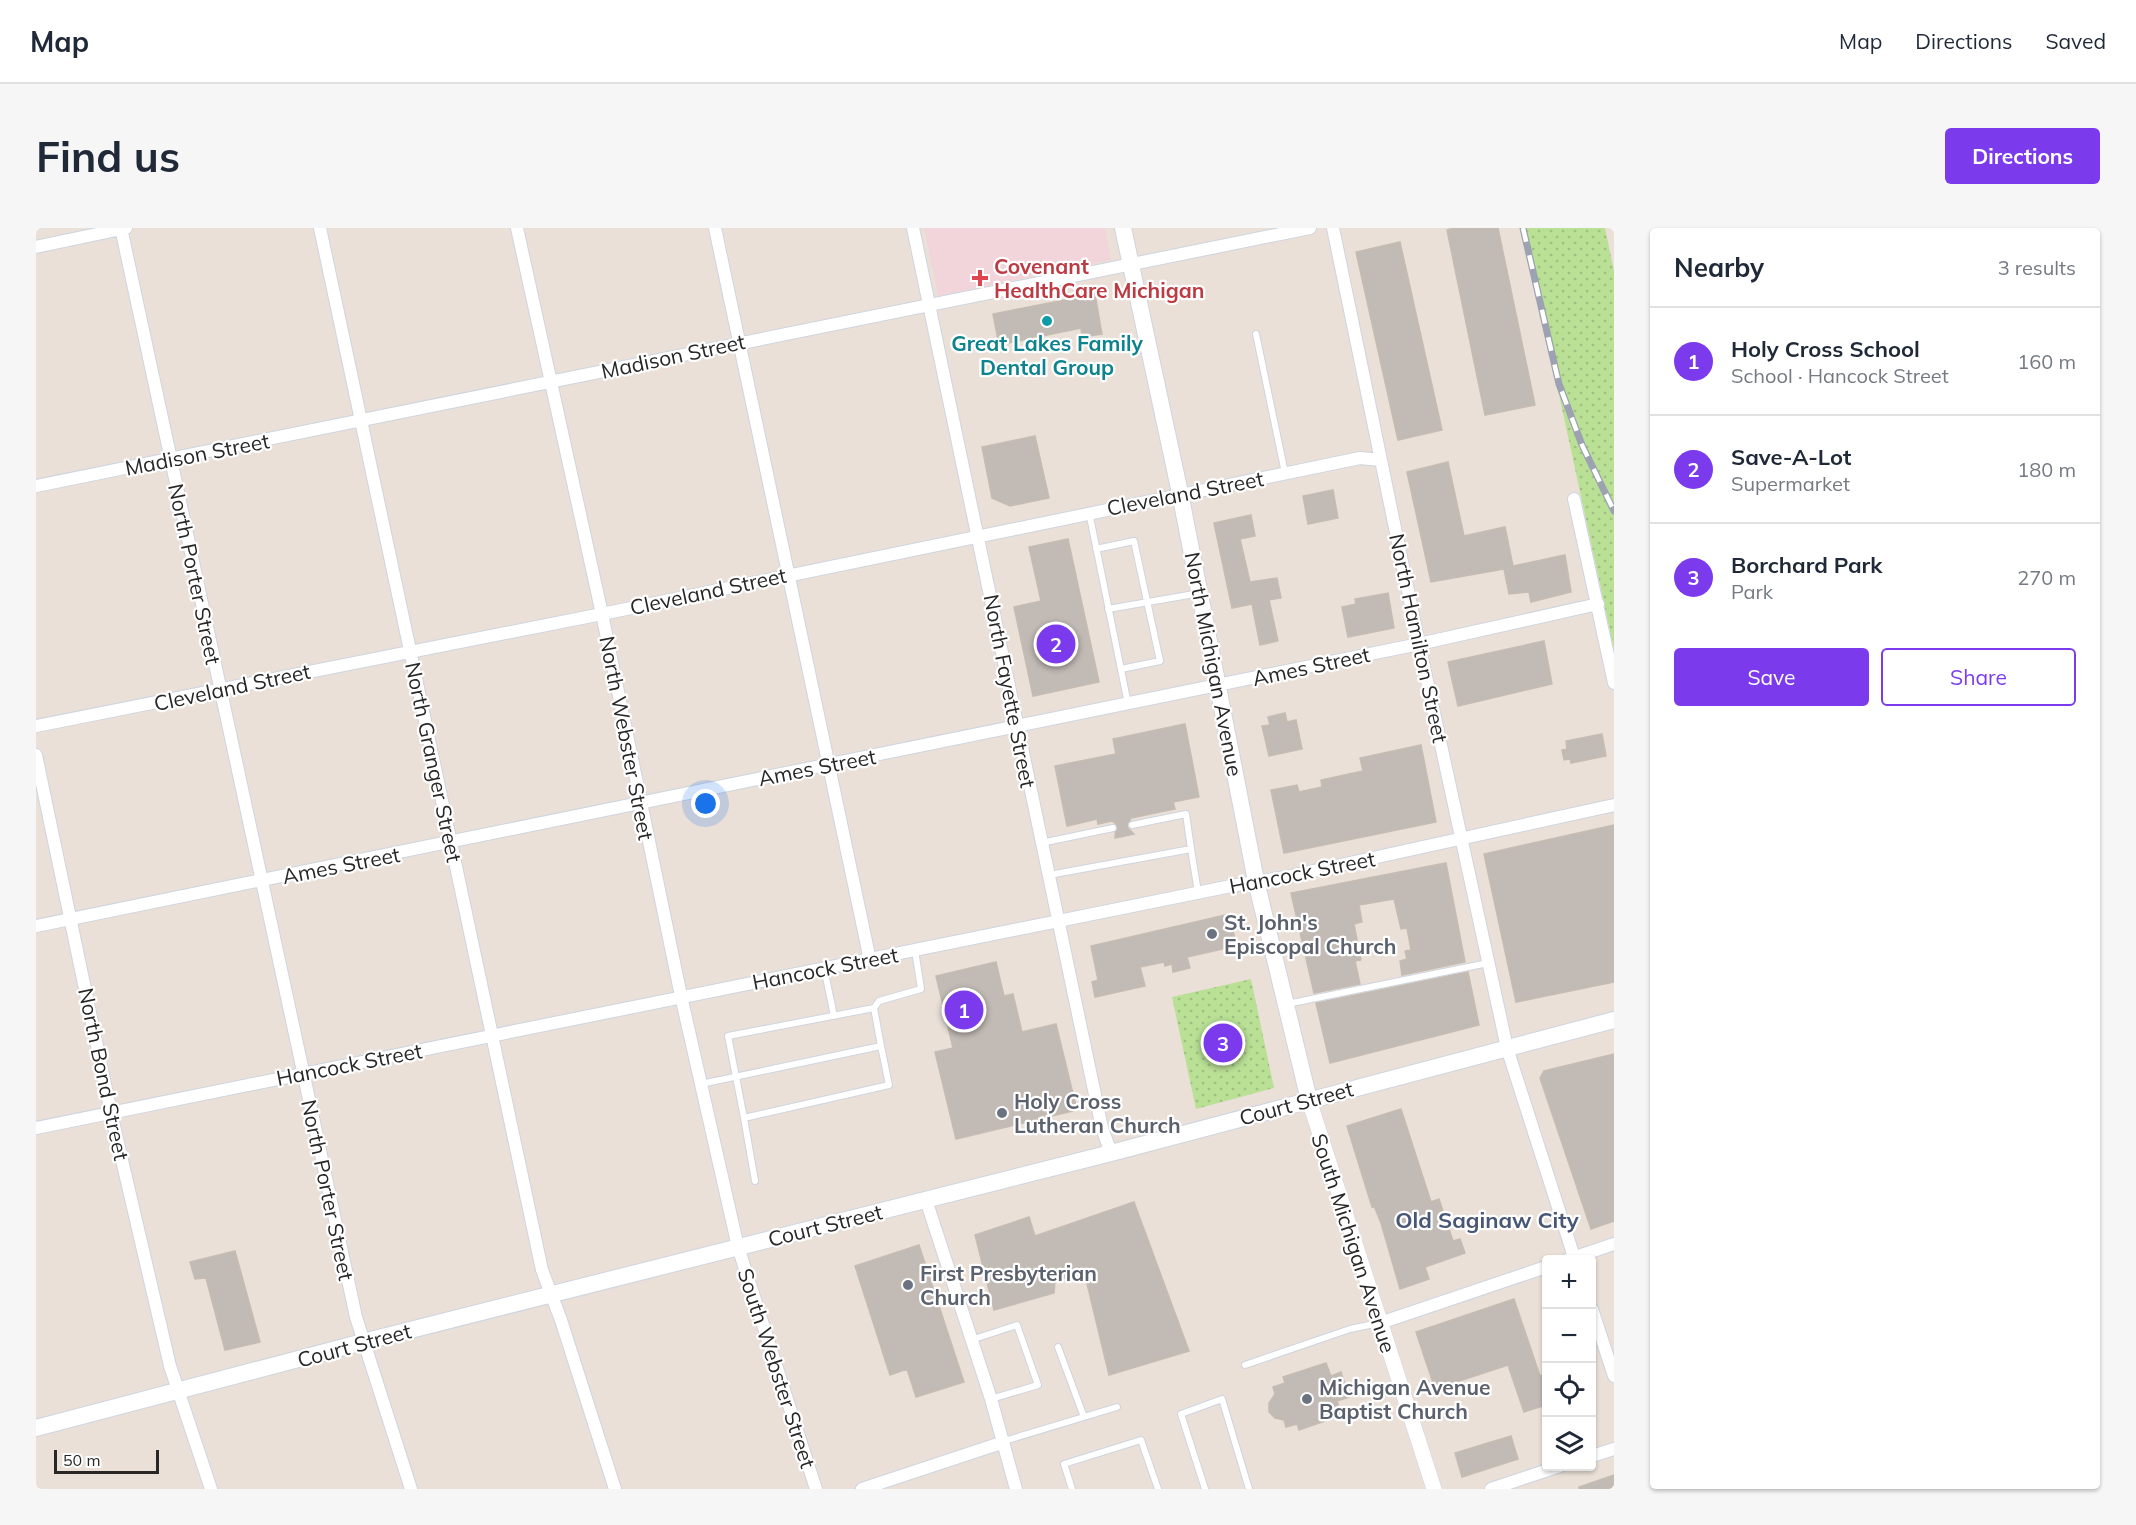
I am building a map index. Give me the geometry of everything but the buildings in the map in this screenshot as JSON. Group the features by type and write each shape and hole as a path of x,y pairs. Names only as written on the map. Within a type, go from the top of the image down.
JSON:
{"main road":[{"name":"North Michigan Avenue","path":"1123,228 1180,493 1256,880 1309,1100"},
{"name":"Court Street","path":"36,1428 363,1342 1111,1153 1614,1020"}],"street":[{"path":"36,247 123,228"},
{"name":"North Porter Street","path":"123,228 219,690 356,1317 411,1489"},
{"name":"North Granger Street","path":"320,228 542,1270 553,1295 615,1489"},
{"name":"North Webster Street","path":"517,228 602,614 700,1084 738,1247"},
{"path":"715,228 870,960"},
{"name":"North Fayette Street","path":"913,228 979,534 1040,843 1049,875 1102,1128 1111,1153"},
{"name":"Madison Street","path":"36,486 1310,228"},
{"name":"North Hamilton Street","path":"1333,228 1419,644 1507,1048 1571,1255"},
{"name":"Cleveland Street","path":"36,726 602,614 789,573 1180,493 1360,458 1381,460"},
{"path":"1574,499 1614,683"},
{"name":"Ames Street","path":"36,926 1017,727 1419,644 1598,604"},
{"name":"North Bond Street","path":"36,755 111,1113 170,1366 211,1489"},
{"name":"Hancock Street","path":"36,1128 681,996 1198,894 1256,880 1286,877 1614,805"},
{"name":"South Michigan Avenue","path":"1309,1100 1434,1489"},
{"path":"926,1200 990,1399 1016,1489"},
{"path":"1583,1255 1614,1244"},
{"name":"South Webster Street","path":"738,1247 816,1489"},
{"path":"1380,1323 1542,1268"},
{"path":"1596,1321 1614,1376"},
{"path":"862,1489 1001,1443"},
{"path":"1596,1455 1614,1449"},
{"path":"1491,1489 1547,1471"}],"lane":[{"path":"1256,334 1285,474"},
{"path":"1088,512 1128,704"},
{"path":"1096,549 1134,541 1148,602 1160,661 1121,669"},
{"path":"1108,609 1200,593"},
{"path":"1132,825 1186,814 1198,894"},
{"path":"1040,843 1113,828"},
{"path":"1049,875 1191,849"},
{"path":"754,1181 728,1036 874,1008 879,1001 921,989 915,950"},
{"path":"1286,1004 1490,962"},
{"path":"824,968 834,1016"},
{"path":"744,1118 889,1085 874,1008"},
{"path":"700,1084 881,1046"},
{"path":"1245,1365 1350,1329 1380,1323"},
{"path":"971,1340 1017,1325 1038,1385 990,1399"},
{"path":"1058,1347 1084,1417"},
{"path":"1205,1489 1181,1414 1222,1400 1249,1489"},
{"path":"1001,1443 1117,1407"},
{"path":"1072,1489 1064,1464 1141,1440 1158,1489"}],"shaded area":[{"name":"Covenant HealthCare Michigan","path":"924,228 1105,228 1111,260 938,296"}],"green space":[{"path":"1523,228 1605,228 1614,271 1614,649"},
{"path":"1251,979 1274,1088 1196,1109 1172,997"}],"railway":[{"path":"1523,228 1559,384 1582,445 1614,511"}],"place":[{"name":"Covenant HealthCare Michigan","path":"980,278"},
{"name":"Great Lakes Family Dental Group","path":"1047,321"},
{"name":"Save-A-Lot","path":"1056,644"},
{"name":"St. John's Episcopal Church","path":"1212,934"},
{"name":"Holy Cross School","path":"964,1010"},
{"name":"Borchard Park","path":"1223,1043"},
{"name":"Holy Cross Lutheran Church","path":"1002,1113"},
{"name":"First Presbyterian Church","path":"908,1285"},
{"name":"Michigan Avenue Baptist Church","path":"1307,1399"}],"district":[{"name":"Old Saginaw City","path":"1487,1220"}]}
